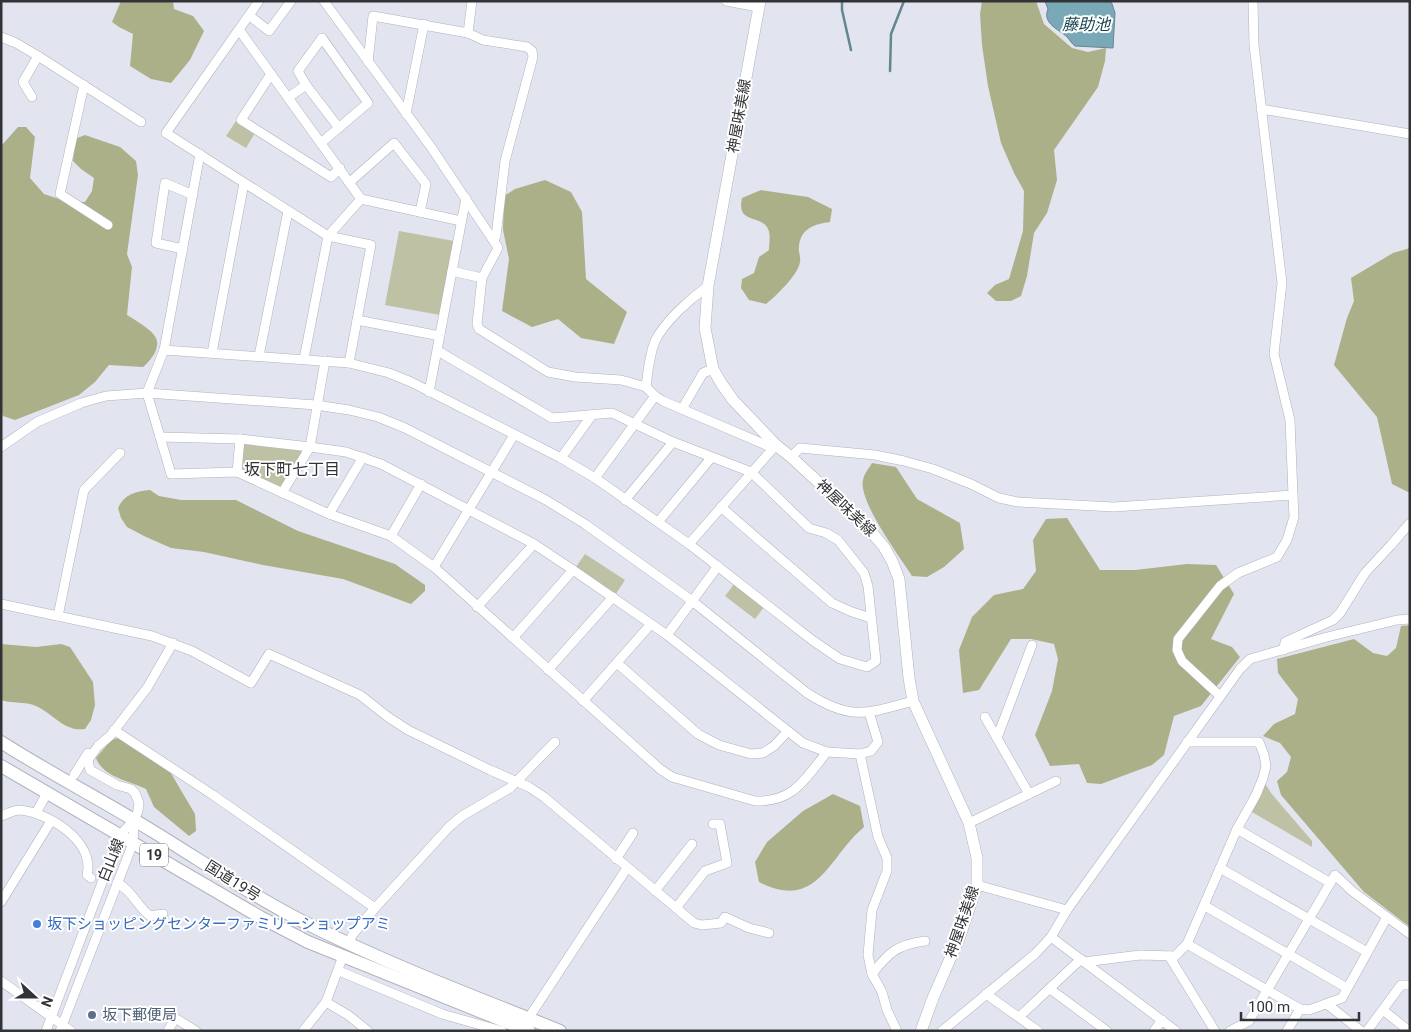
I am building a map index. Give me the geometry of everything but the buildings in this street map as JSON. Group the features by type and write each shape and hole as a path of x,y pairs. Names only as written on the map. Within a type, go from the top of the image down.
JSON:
{"highway":[{"name":"国道19号","path":"1,742 48,772 134,820 267,902 348,944 479,993 525,1027"},
{"name":"国道19号","path":"1,766 260,917 308,942 466,1006 525,1027 560,1031"}],"main road":[{"name":"神屋味美線","path":"759,4 708,286 705,328 713,369 733,400 776,445 868,528 892,560 899,579 913,701 969,823 977,858 977,885 960,936 921,1031"}],"street":[{"path":"259,1 240,31 166,133 328,236 371,245 349,363"},
{"path":"250,16 270,31 291,1"},
{"path":"324,1 466,198 498,248 482,278 477,324 479,329 548,372 575,377 621,380 646,387 655,396 682,409 766,445 776,445"},
{"path":"468,33 472,1"},
{"path":"726,1 759,4"},
{"path":"1220,696 1182,661 1176,650 1178,640 1220,586 1238,574 1277,557 1287,540 1294,517 1290,420 1274,354 1282,284 1254,45 1253,1"},
{"path":"368,62 373,16 468,33 483,40 527,48 532,51 533,57 505,161 494,240"},
{"path":"406,114 424,24"},
{"path":"240,31 322,142 361,199 461,221"},
{"path":"1,37 16,43 38,56 141,122"},
{"path":"322,142 339,128 368,103 322,38 298,71 306,85 339,128"},
{"path":"32,97 23,82 38,56"},
{"path":"271,74 241,120 331,177 340,168"},
{"path":"84,85 60,194 108,225"},
{"path":"289,97 306,85"},
{"path":"1261,109 1410,134"},
{"path":"350,182 394,143 426,184 420,212"},
{"path":"200,154 164,350 147,393 171,474 237,472 329,514 391,536 434,567 660,769 672,777 755,801 768,801 780,798 794,791 827,752"},
{"path":"183,249 156,243 165,183 193,195"},
{"path":"212,353 244,183"},
{"path":"429,392 466,198"},
{"path":"304,359 328,236 361,199"},
{"path":"259,356 288,211"},
{"path":"452,271 482,278"},
{"path":"646,387 652,352 661,331 683,306 708,286"},
{"path":"357,320 440,336"},
{"path":"164,350 349,363 388,373 411,382 561,458 595,478 689,544 812,640 840,659 867,667 876,661 868,586 864,573 838,540 826,533 810,528 751,472 673,442 612,413 552,418 438,350"},
{"path":"282,494 310,447 324,362"},
{"path":"682,409 703,374 713,369"},
{"path":"1,447 37,422 81,403 106,396 147,393 316,405 349,410 405,428 559,507 691,600 807,693 836,709 857,713 869,712 913,701"},
{"path":"595,478 655,396"},
{"path":"561,458 592,415"},
{"path":"434,567 514,435"},
{"path":"160,436 240,439 310,447 346,452 381,464 534,544 574,570 667,635 803,743 827,752 860,754 871,751 878,742 869,712"},
{"path":"237,472 240,439"},
{"path":"625,500 673,442"},
{"path":"689,544 776,445"},
{"path":"791,457 800,448 875,455 932,469 971,484 999,498 1018,502 1114,507 1293,495"},
{"path":"58,616 84,490 120,453"},
{"path":"329,514 363,457"},
{"path":"658,522 711,458"},
{"path":"391,536 421,484"},
{"path":"721,507 832,603 871,618"},
{"path":"1284,650 1285,642 1333,620 1340,613 1365,573 1410,523"},
{"path":"477,607 534,544"},
{"path":"667,635 691,600 718,566"},
{"path":"513,638 574,570"},
{"path":"548,670 613,597"},
{"path":"1,604 152,636 192,651 251,683 270,654 360,695 408,730 529,787 544,797 694,923 721,924 725,917 749,928 769,933"},
{"path":"942,1031 1035,954 1051,937 1067,910 1187,742 1240,669 1250,659 1388,622 1410,619"},
{"path":"583,701 651,624"},
{"path":"134,820 139,803 135,793 131,789 117,785 90,770 88,760 147,688 173,643"},
{"path":"997,738 1032,645"},
{"path":"617,663 698,734 719,745 751,754 763,753 774,746 787,732"},
{"path":"985,717 1029,794"},
{"path":"74,776 90,750 104,734 114,730"},
{"path":"114,730 213,795 375,908"},
{"path":"348,944 353,934 375,908 449,827 462,816 517,782 555,742"},
{"path":"1020,1017 1083,961 1140,954 1175,956 1187,944 1237,829 1256,795 1266,766 1259,742 1187,742"},
{"path":"860,754 878,837 887,858 887,871 872,910 868,954 872,974 882,992 887,1010 897,1031"},
{"path":"969,823 1056,781"},
{"path":"36,814 47,793"},
{"path":"1,816 18,810 51,820 67,830 84,850 89,862 88,874 91,878"},
{"path":"1,902 51,820"},
{"name":"白山線","path":"46,1031 120,835 134,820"},
{"name":"白山線","path":"61,1028 133,843 134,820"},
{"path":"676,908 705,871 727,862 720,824 713,824"},
{"path":"1237,829 1330,882"},
{"path":"616,859 633,833"},
{"path":"655,891 692,844"},
{"path":"525,1027 627,868"},
{"path":"1220,868 1367,952"},
{"path":"1230,1031 1249,1021 1335,875 1352,891 1410,934"},
{"path":"117,883 125,887 141,909 150,916 163,914"},
{"path":"977,885 1067,910"},
{"path":"1205,906 1346,988"},
{"path":"1187,944 1300,1009 1309,1010 1342,998 1387,917"},
{"path":"1051,937 1176,1031"},
{"path":"872,974 894,950 908,944 925,941"},
{"path":"303,1031 326,1002 343,956"},
{"path":"1168,956 1215,1031"},
{"path":"339,970 442,1014 502,1031"},
{"path":"1,981 51,1016 61,1028 71,1031"},
{"path":"1367,1031 1401,985 1410,985"},
{"path":"1050,989 1107,1031"},
{"path":"986,994 1037,1030"},
{"path":"326,1002 348,1015 368,1031"},
{"path":"1326,1004 1361,1031"},
{"path":"442,1014 466,1006"},
{"path":"1288,1031 1300,1009"},
{"path":"1383,1010 1409,1031"},
{"path":"168,1031 175,1018 196,1031"},
{"path":"1154,1031 1162,1020"}],"green space":[{"path":"121,1 173,1 174,9 193,16 204,31 190,60 171,83 151,79 130,66 133,34 112,22"},
{"path":"982,1 1036,1 1044,24 1072,48 1088,52 1106,48 1105,61 1098,87 1054,150 1057,180 1047,213 1034,233 1027,276 1021,296 1011,301 996,301 987,293 995,285 1009,279 1023,231 1024,191 1001,143 988,86 982,45 980,14"},
{"path":"236,121 255,133 246,148 226,136"},
{"path":"18,127 26,127 35,137 30,178 44,194 65,201 85,202 92,191 94,178 73,161 75,139 85,135 120,147 136,161 138,175 127,254 132,267 127,315 152,332 156,339 157,348 143,367 109,365 95,382 79,395 15,420 3,416 1,411 1,146"},
{"path":"545,180 571,192 582,212 586,279 627,312 614,344 581,338 558,319 532,327 502,311 509,259 503,230 504,196 515,189"},
{"path":"761,190 808,197 832,209 830,222 814,226 803,235 799,246 800,260 795,273 786,285 766,304 749,300 741,288 742,279 754,273 759,257 769,250 770,237 765,224 746,216 741,206 742,198"},
{"path":"399,231 454,241 440,315 385,305"},
{"path":"1410,248 1410,493 1392,484 1377,417 1334,365 1347,318 1354,301 1351,278 1393,253"},
{"path":"245,442 301,449 302,452 281,487 278,488 244,471 242,468 242,445"},
{"path":"872,463 896,467 917,499 960,523 964,549 944,567 927,577 912,576 873,515 863,489 865,473"},
{"path":"150,490 159,496 181,500 236,500 298,531 395,564 425,585 425,591 411,604 343,579 263,565 204,552 171,548 127,527 121,518 118,508 123,500 140,491"},
{"path":"1067,518 1100,570 1135,570 1187,564 1216,565 1234,594 1211,639 1232,647 1240,657 1201,706 1174,716 1164,755 1152,765 1101,784 1087,783 1079,764 1050,766 1035,735 1052,691 1058,659 1054,644 1031,639 1011,639 979,690 963,693 959,650 972,617 994,595 1023,589 1036,571 1033,540 1046,519"},
{"path":"585,554 625,580 615,595 576,567"},
{"path":"735,583 764,607 755,619 725,596"},
{"path":"1410,625 1410,927 1364,892 1281,795 1277,781 1287,772 1291,757 1280,743 1263,736 1274,724 1295,714 1298,699 1278,673 1277,659 1354,639 1373,653 1387,656 1396,648 1401,626"},
{"path":"1,644 36,647 61,644 70,647 93,682 95,705 91,720 85,729 71,728 32,704 1,700"},
{"path":"121,738 169,770 195,814 196,831 189,836 154,807 146,789 117,778 104,770 99,764 96,758 112,739"},
{"path":"1264,782 1271,793 1312,841 1312,847 1250,811"},
{"path":"833,794 860,806 864,827 820,877 809,886 795,890 779,889 759,882 755,862 767,842 803,811"}],"water":[{"name":"藤助池","path":"1045,1 1111,1 1115,13 1113,48 1075,46 1067,37 1052,26 1047,19 1048,9"}],"waterway":[{"path":"842,1 842,10 851,50"},
{"path":"890,71 891,34 904,1"}],"place":[{"name":"坂下ショッピングセンターファミリーショップアミ","path":"37,924"},
{"name":"坂下郵便局","path":"92,1015"}],"district":[{"name":"坂下町七丁目","path":"292,469"}]}
